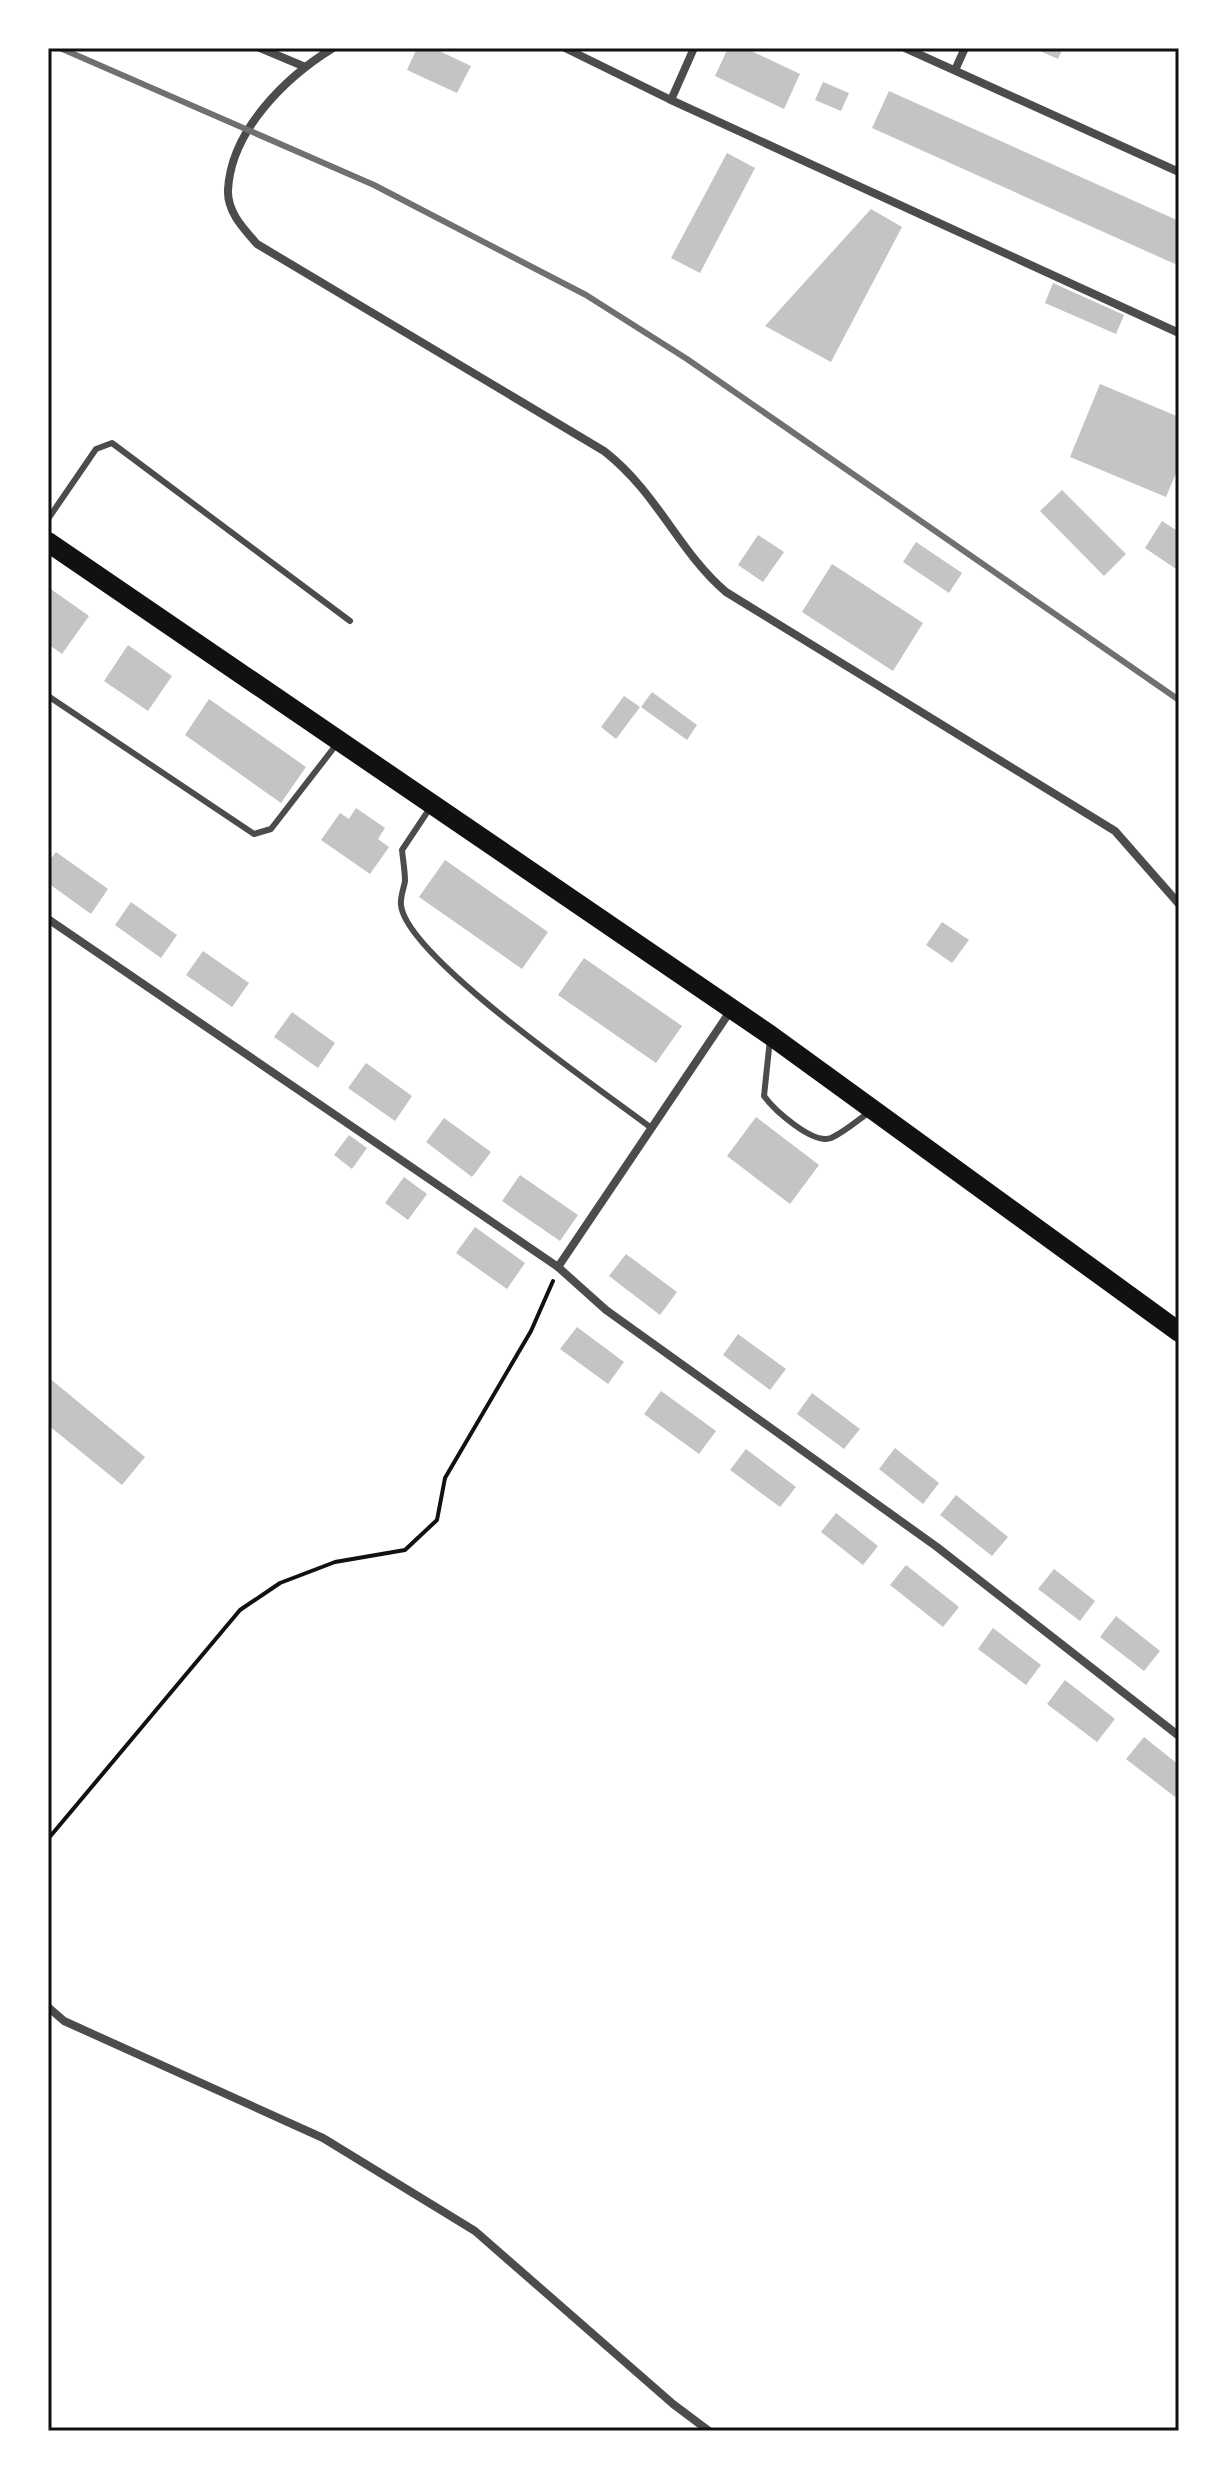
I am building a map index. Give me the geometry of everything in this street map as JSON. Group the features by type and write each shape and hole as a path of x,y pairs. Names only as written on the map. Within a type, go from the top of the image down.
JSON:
{"highway":[{"path":"48,542 770,1035 1179,1332"}],"street":[{"path":"260,48 303,66"},
{"path":"333,48 303,66 271,99 238,152 228,191 237,222 257,244 604,451 643,486 706,575 726,592 1115,831 1179,904"},
{"path":"565,48 671,100 1179,333"},
{"path":"671,100 694,48"},
{"path":"905,48 1179,172"},
{"path":"955,70 965,48"},
{"path":"48,919 558,1267 606,1310 937,1547 1179,1736"},
{"path":"558,1267 731,1010"},
{"path":"48,2007 64,2021 323,2138 475,2231 673,2404 709,2431"}],"lane":[{"path":"48,519 96,449 112,443 350,621"},
{"path":"48,696 254,834 271,829 339,741"},
{"path":"432,805 402,850 405,877 401,905 406,917 448,972 481,1001 650,1127"},
{"path":"770,1035 764,1096 773,1109 818,1139 830,1138 874,1109"}],"path":[{"path":"48,1839 240,1610 280,1583 335,1562 405,1550 437,1520 445,1478 531,1331 558,1267"}],"building":[{"path":"417,48 433,48 471,66 457,93 407,70"},
{"path":"728,48 745,48 800,74 784,109 715,76"},
{"path":"1033,48 1063,48 1058,59"},
{"path":"823,82 849,93 841,111 815,100"},
{"path":"889,91 1179,221 1179,255 1175,264 872,128"},
{"path":"727,153 755,168 700,273 671,258"},
{"path":"871,209 902,227 831,362 765,326"},
{"path":"1053,283 1124,315 1116,334 1045,303"},
{"path":"1100,384 1179,417 1179,466 1166,497 1070,457"},
{"path":"1062,490 1126,554 1104,576 1040,511"},
{"path":"1162,521 1179,532 1176,569 1145,548"},
{"path":"758,535 784,552 763,582 738,565"},
{"path":"916,542 962,573 949,593 903,562"},
{"path":"832,564 923,623 893,671 802,612"},
{"path":"48,587 89,616 62,654 48,644"},
{"path":"128,645 172,676 148,711 104,681"},
{"path":"652,692 697,725 687,740 641,707"},
{"path":"624,696 640,707 616,739 601,727"},
{"path":"209,699 306,767 281,803 185,735"},
{"path":"356,808 385,828 378,839 389,847 370,874 321,840 340,813 349,819"},
{"path":"56,852 108,889 91,914 48,883 48,862"},
{"path":"445,860 548,932 522,969 419,897"},
{"path":"131,902 177,935 161,958 115,925"},
{"path":"942,922 969,940 952,963 926,945"},
{"path":"203,951 249,983 232,1007 186,975"},
{"path":"584,958 682,1026 656,1063 558,995"},
{"path":"292,1012 335,1043 318,1068 274,1037"},
{"path":"366,1063 412,1096 395,1121 348,1088"},
{"path":"756,1117 819,1165 790,1204 727,1156"},
{"path":"444,1118 491,1152 472,1177 426,1142"},
{"path":"349,1135 367,1148 352,1169 334,1155"},
{"path":"520,1175 578,1215 560,1241 502,1201"},
{"path":"404,1177 427,1194 408,1220 385,1203"},
{"path":"475,1227 525,1263 507,1289 456,1253"},
{"path":"626,1254 677,1292 660,1315 609,1276"},
{"path":"577,1327 624,1362 608,1384 560,1349"},
{"path":"738,1334 786,1369 770,1390 723,1355"},
{"path":"48,1377 145,1457 122,1485 48,1425"},
{"path":"661,1391 716,1431 699,1454 644,1414"},
{"path":"812,1393 860,1429 844,1449 797,1414"},
{"path":"895,1448 939,1483 923,1504 879,1469"},
{"path":"746,1449 796,1487 780,1507 730,1470"},
{"path":"956,1495 1008,1537 992,1556 940,1515"},
{"path":"836,1513 878,1546 863,1565 821,1532"},
{"path":"906,1565 959,1607 943,1627 890,1585"},
{"path":"1054,1569 1095,1601 1080,1621 1038,1589"},
{"path":"1116,1616 1160,1651 1144,1671 1100,1637"},
{"path":"993,1628 1041,1665 1026,1685 978,1649"},
{"path":"1065,1680 1115,1719 1097,1742 1047,1704"},
{"path":"1144,1737 1179,1765 1179,1791 1175,1797 1126,1759"}],"railway":[{"path":"60,48 374,185 586,295 687,359 1179,700"}]}
